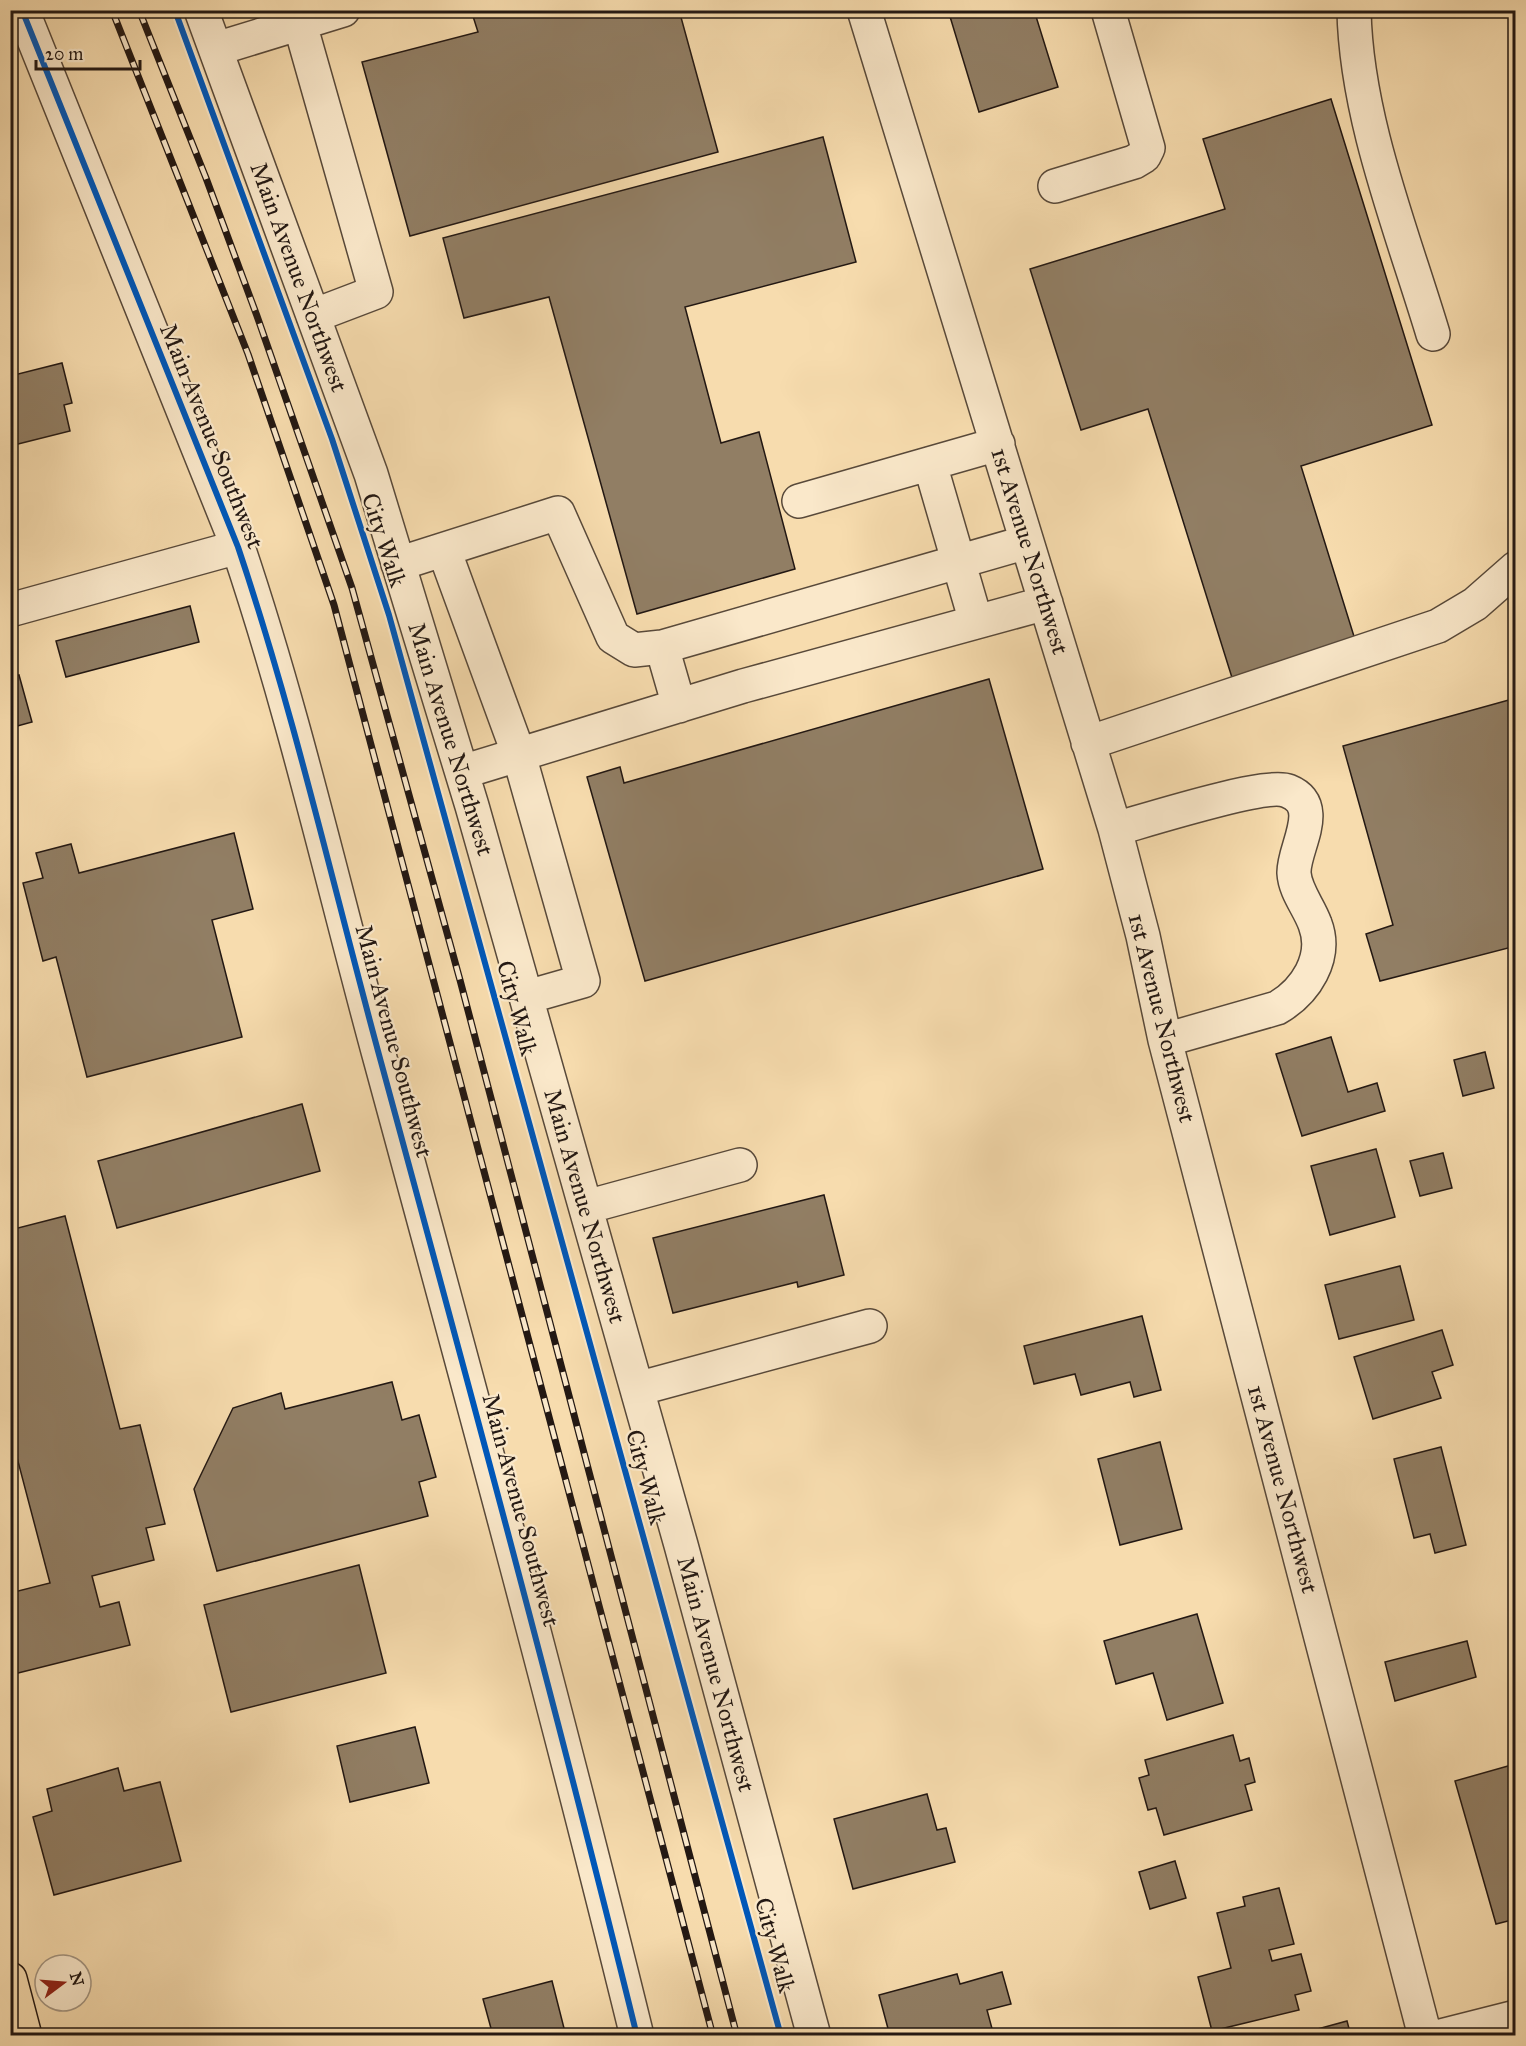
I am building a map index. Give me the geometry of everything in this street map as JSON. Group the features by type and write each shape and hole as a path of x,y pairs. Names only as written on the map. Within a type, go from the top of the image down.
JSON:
{"main road":[{"path":"11,1980 25,2036"}],"street":[{"name":"Main Avenue Southwest","path":"22,10 238,547 268,638 336,900 495,1480 637,2036"},
{"name":"Main Avenue Northwest","path":"201,10 371,474 462,772 637,1389 814,2036"},
{"path":"216,49 343,10"},
{"path":"1054,186 1134,162 1144,156 1148,148 1108,10"},
{"path":"1354,10 1355,46 1364,101 1433,334"},
{"name":"1st Avenue Northwest","path":"867,17 1115,829 1143,936 1165,1040 1425,2036"},
{"path":"300,24 376,292 313,316"},
{"path":"799,501 998,444"},
{"path":"930,464 976,622"},
{"path":"398,564 558,513 613,636 634,650 662,647 1028,542"},
{"path":"10,610 238,547"},
{"path":"444,550 519,754 583,981 527,997"},
{"path":"1088,743 1438,626 1475,604 1515,568"},
{"path":"462,772 679,706 1046,603"},
{"path":"662,647 679,706"},
{"path":"1115,829 1241,795 1276,789 1289,791 1300,800 1307,822 1294,861 1294,877 1316,926 1316,961 1310,976 1291,1000 1277,1008 1165,1040"},
{"path":"586,1208 740,1165"},
{"path":"637,1389 870,1326"},
{"path":"1441,2036 1515,2017"}],"building":[{"path":"471,10 679,10 718,152 410,236 362,62 478,32"},
{"path":"948,10 1034,10 1058,87 979,112"},
{"path":"1331,99 1432,425 1301,466 1357,646 1234,684 1148,409 1081,430 1030,269 1225,209 1203,139"},
{"path":"823,137 856,262 685,307 721,443 759,432 795,569 637,614 549,297 464,318 443,238"},
{"path":"62,363 72,403 64,405 70,431 10,446 10,376"},
{"path":"190,606 199,642 66,677 56,641"},
{"path":"19,675 32,722 10,728 10,677"},
{"path":"989,679 1043,869 645,981 587,777 620,767 624,783"},
{"path":"1516,698 1516,946 1380,981 1366,934 1393,925 1343,746"},
{"path":"234,833 253,909 212,920 242,1037 87,1077 56,957 43,961 23,883 43,878 36,853 71,844 79,873"},
{"path":"1331,1037 1348,1092 1377,1083 1385,1111 1302,1136 1276,1054"},
{"path":"1485,1052 1494,1088 1463,1096 1454,1060"},
{"path":"302,1104 320,1171 117,1228 98,1161"},
{"path":"1376,1149 1395,1217 1330,1235 1311,1166"},
{"path":"1443,1153 1452,1188 1420,1196 1410,1161"},
{"path":"824,1195 844,1275 798,1287 797,1282 673,1313 653,1238"},
{"path":"65,1216 120,1429 140,1425 165,1524 146,1528 154,1560 92,1576 100,1607 119,1602 130,1645 10,1675 10,1593 50,1583 10,1431 10,1230"},
{"path":"1400,1266 1414,1320 1339,1339 1325,1285"},
{"path":"1142,1316 1161,1390 1134,1397 1130,1382 1081,1395 1075,1374 1034,1384 1024,1346"},
{"path":"1442,1330 1453,1365 1432,1372 1441,1398 1373,1419 1354,1357"},
{"path":"392,1382 402,1420 419,1415 436,1477 419,1482 428,1516 217,1571 194,1489 233,1408 281,1393 285,1409"},
{"path":"1160,1442 1182,1529 1120,1545 1098,1459"},
{"path":"1441,1447 1466,1545 1435,1553 1430,1534 1414,1538 1394,1459"},
{"path":"359,1565 386,1673 231,1712 204,1605"},
{"path":"1197,1614 1223,1703 1167,1720 1153,1673 1116,1684 1104,1641"},
{"path":"1467,1641 1476,1677 1395,1701 1385,1662"},
{"path":"415,1727 429,1783 350,1802 337,1746"},
{"path":"1233,1735 1240,1761 1249,1758 1255,1782 1245,1785 1252,1810 1164,1835 1156,1808 1148,1810 1139,1778 1149,1775 1145,1760"},
{"path":"1515,1764 1516,1919 1496,1924 1455,1781"},
{"path":"118,1768 124,1791 160,1782 181,1861 54,1895 33,1817 52,1811 47,1789"},
{"path":"927,1794 937,1830 946,1828 955,1862 853,1889 834,1819"},
{"path":"1175,1861 1186,1898 1150,1909 1139,1872"},
{"path":"1279,1888 1294,1944 1269,1950 1272,1961 1301,1954 1311,1991 1295,1995 1299,2010 1212,2031 1198,1977 1231,1968 1217,1913 1245,1906 1243,1897"},
{"path":"1002,1972 1011,2004 987,2010 994,2036 890,2036 879,1995 957,1974 960,1984"},
{"path":"552,1981 566,2036 477,2036 492,2032 483,1999"},
{"path":"1347,2021 1351,2036 1292,2036"}],"railway":[{"path":"112,10 248,354 334,605 713,2036"},
{"path":"139,10 206,178 257,316 352,588 460,980 737,2036"}],"cycle path":[{"path":"22,10 238,547 259,611 296,739 512,1548 637,2036"},
{"name":"City Walk","path":"188,10 177,16 332,439 389,615 781,2036"}]}
